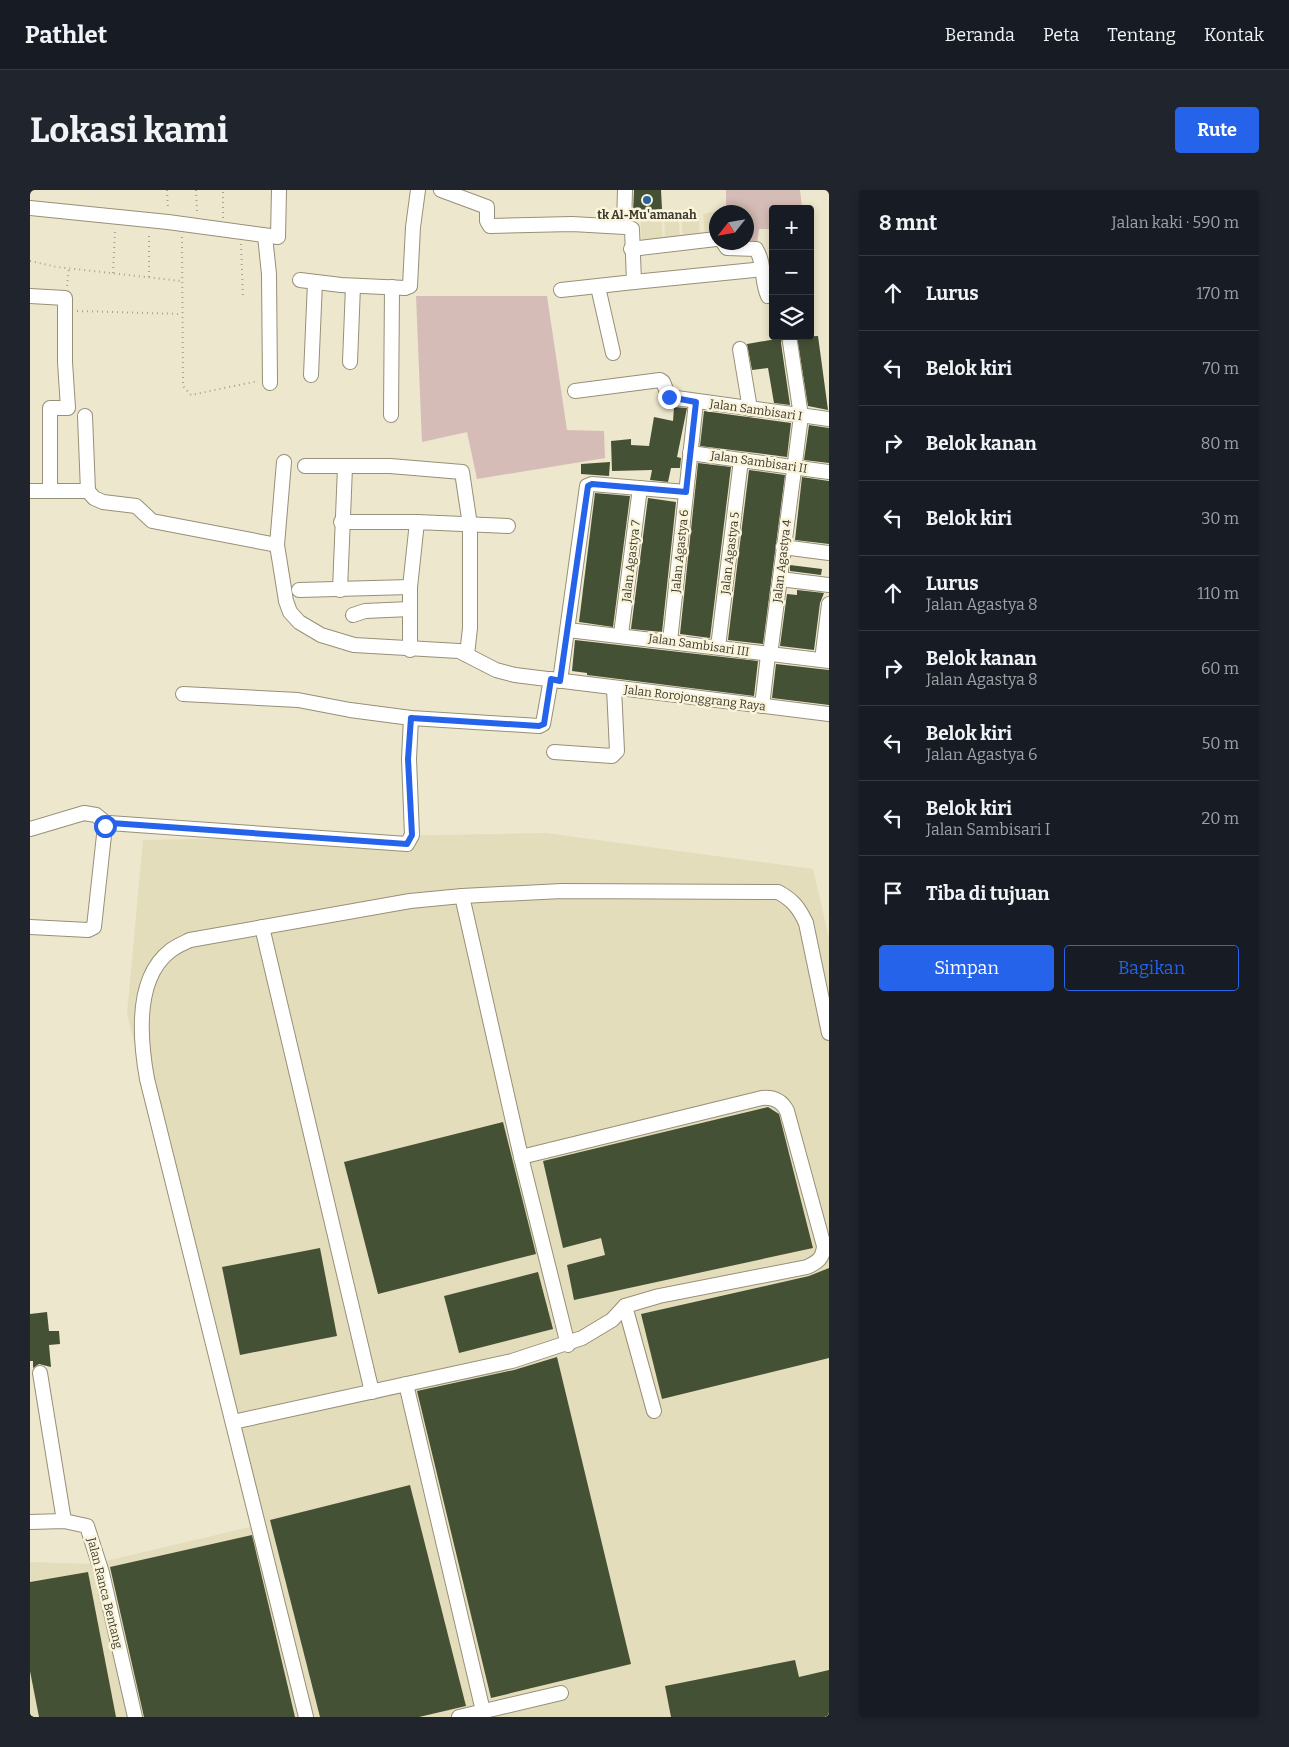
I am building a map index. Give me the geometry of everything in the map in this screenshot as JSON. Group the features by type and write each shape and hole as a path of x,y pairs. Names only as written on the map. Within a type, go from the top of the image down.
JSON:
{"street":[{"path":"30,208 168,222 278,237 279,190"},
{"path":"300,280 353,286 405,288 410,286 412,227 418,190"},
{"path":"441,190 484,205 487,209 487,221 490,226 572,224 632,229 631,249 634,282"},
{"path":"625,190 625,227"},
{"path":"265,236 269,274 270,383"},
{"path":"631,249 709,241"},
{"path":"754,249 760,255 765,290 769,296"},
{"path":"562,290 754,270"},
{"path":"311,375 315,282"},
{"path":"350,362 353,286"},
{"path":"391,415 392,287"},
{"path":"598,287 613,353"},
{"path":"30,296 64,304 68,408 50,408 50,490"},
{"name":"Jalan Agastya 4","path":"762,706 801,416 790,342"},
{"path":"740,349 750,409"},
{"name":"Jalan Sambisari I","path":"575,391 660,380 664,382 669,397 829,419"},
{"name":"Jalan Agastya 6","path":"670,641 696,402"},
{"path":"85,416 88,491 94,498 103,502 136,506 152,521 277,545"},
{"name":"Jalan Sambisari II","path":"690,453 829,472"},
{"name":"Jalan Agastya 5","path":"718,647 741,460"},
{"name":"Jalan Rorojonggrang Raya","path":"284,462 277,545 286,601 290,612 299,622 321,635 354,645 410,650 448,650 467,655 504,673 829,714"},
{"path":"304,466 390,466 459,471 464,475 470,526 470,628 467,655"},
{"path":"340,590 341,522 345,467"},
{"path":"184,694 298,700 350,710 411,718 539,726 544,724 568,630 588,486 592,484 686,492"},
{"name":"Jalan Agastya 7","path":"621,634 640,488"},
{"path":"30,491 88,491"},
{"path":"341,522 417,522 470,526 508,526"},
{"path":"410,650 410,587 417,522"},
{"path":"783,547 829,553"},
{"path":"780,579 829,585"},
{"path":"299,590 410,587"},
{"path":"826,661 829,604"},
{"path":"353,615 365,611 410,609"},
{"name":"Jalan Sambisari III","path":"568,630 621,634 826,661"},
{"path":"554,752 612,756 615,754 617,751 614,688"},
{"path":"30,828 84,813 96,815 107,824 407,844 412,835 408,759 411,718"},
{"path":"30,927 88,930 94,927 107,824"},
{"path":"306,1717 147,1079 142,1048 142,1017 153,971 170,951 190,940 410,901 462,896 562,891 778,892 792,900 800,909 806,923 829,1033"},
{"path":"462,896 521,1157 568,1344"},
{"path":"262,928 372,1392"},
{"path":"232,1422 512,1361 568,1344 598,1330 612,1320 625,1306 659,1296 807,1267 820,1259 824,1246 783,1104 772,1098 762,1098 521,1157"},
{"path":"625,1306 654,1411"},
{"path":"40,1373 64,1521"},
{"path":"406,1384 483,1711"},
{"name":"Jalan Ranca Bentang","path":"30,1522 64,1521 83,1524 89,1531 102,1573 136,1717"},
{"path":"460,1717 561,1693"}],"path":[{"path":"167,190 168,222"},
{"path":"196,190 198,227"},
{"path":"223,190 223,230"},
{"path":"113,273 116,218"},
{"path":"149,221 149,277"},
{"path":"182,225 182,386 191,395 255,381 270,383"},
{"path":"241,232 243,299"},
{"path":"30,261 70,268 181,281"},
{"path":"70,268 64,304 181,314"}],"shaded area":[{"path":"726,190 800,190 802,205 769,205 769,229 759,229 757,243 754,243 754,205 726,205"},
{"path":"698,210 700,234 683,235 681,213"},
{"path":"709,213 709,234 705,235 703,214"},
{"path":"678,214 680,237 665,239 664,215"},
{"path":"661,215 663,240 642,242 640,216"},
{"path":"416,296 547,296 567,430 604,431 605,458 477,479 467,432 422,442"},
{"path":"546,833 813,869 829,938 829,1717 30,1717 30,1562 93,1564 250,1527 127,1013 143,840"}],"building":[{"name":"tk Al-Mu'amanah","path":"634,190 661,190 662,209 633,212"},
{"path":"814,336 818,336 828,410 808,406 797,340 814,340"},
{"path":"782,340 790,405 774,403 768,368 752,370 747,344"},
{"path":"674,407 687,408 677,457 681,458 680,468 671,468 668,482 650,480 652,470 612,471 611,441 631,439 631,445 649,446 654,417 673,421"},
{"path":"704,411 791,423 787,457 700,446"},
{"path":"809,425 829,428 829,463 804,460"},
{"path":"610,462 609,476 581,474 581,464"},
{"path":"698,463 731,467 710,638 680,634"},
{"path":"749,470 785,475 763,644 728,640"},
{"path":"802,477 829,481 829,544 795,540"},
{"path":"595,493 630,496 613,627 579,622"},
{"path":"648,498 676,502 662,632 631,629"},
{"path":"790,565 822,569 821,575 790,571"},
{"path":"797,590 824,593 820,603 814,650 780,646 787,594 797,595"},
{"path":"575,640 758,661 754,696 587,675 587,673 572,671"},
{"path":"776,664 829,670 829,705 772,698"},
{"path":"768,1107 779,1114 813,1248 574,1300 567,1265 605,1255 601,1238 563,1248 543,1161"},
{"path":"503,1122 536,1254 378,1294 344,1162"},
{"path":"320,1248 337,1336 240,1355 222,1267"},
{"path":"829,1268 829,1358 662,1399 641,1314 809,1276"},
{"path":"538,1272 553,1329 459,1353 444,1296"},
{"path":"47,1312 49,1331 59,1331 60,1344 49,1345 51,1367 39,1364 33,1368 33,1361 30,1361 30,1314"},
{"path":"557,1357 631,1664 491,1698 417,1391 514,1370"},
{"path":"410,1485 466,1706 419,1717 320,1717 270,1520"},
{"path":"252,1535 295,1717 144,1717 110,1567"},
{"path":"88,1572 116,1717 39,1717 30,1671 30,1582"},
{"path":"795,1660 799,1677 829,1670 829,1717 671,1717 665,1686"}],"place":[{"name":"tk Al-Mu'amanah","path":"647,200"}],"route":[{"path":"105,826 111,823 407,844 412,835 408,759 411,718 539,726 544,724 551,679 560,681 588,486 592,484 686,492 696,402 669,397"}]}
